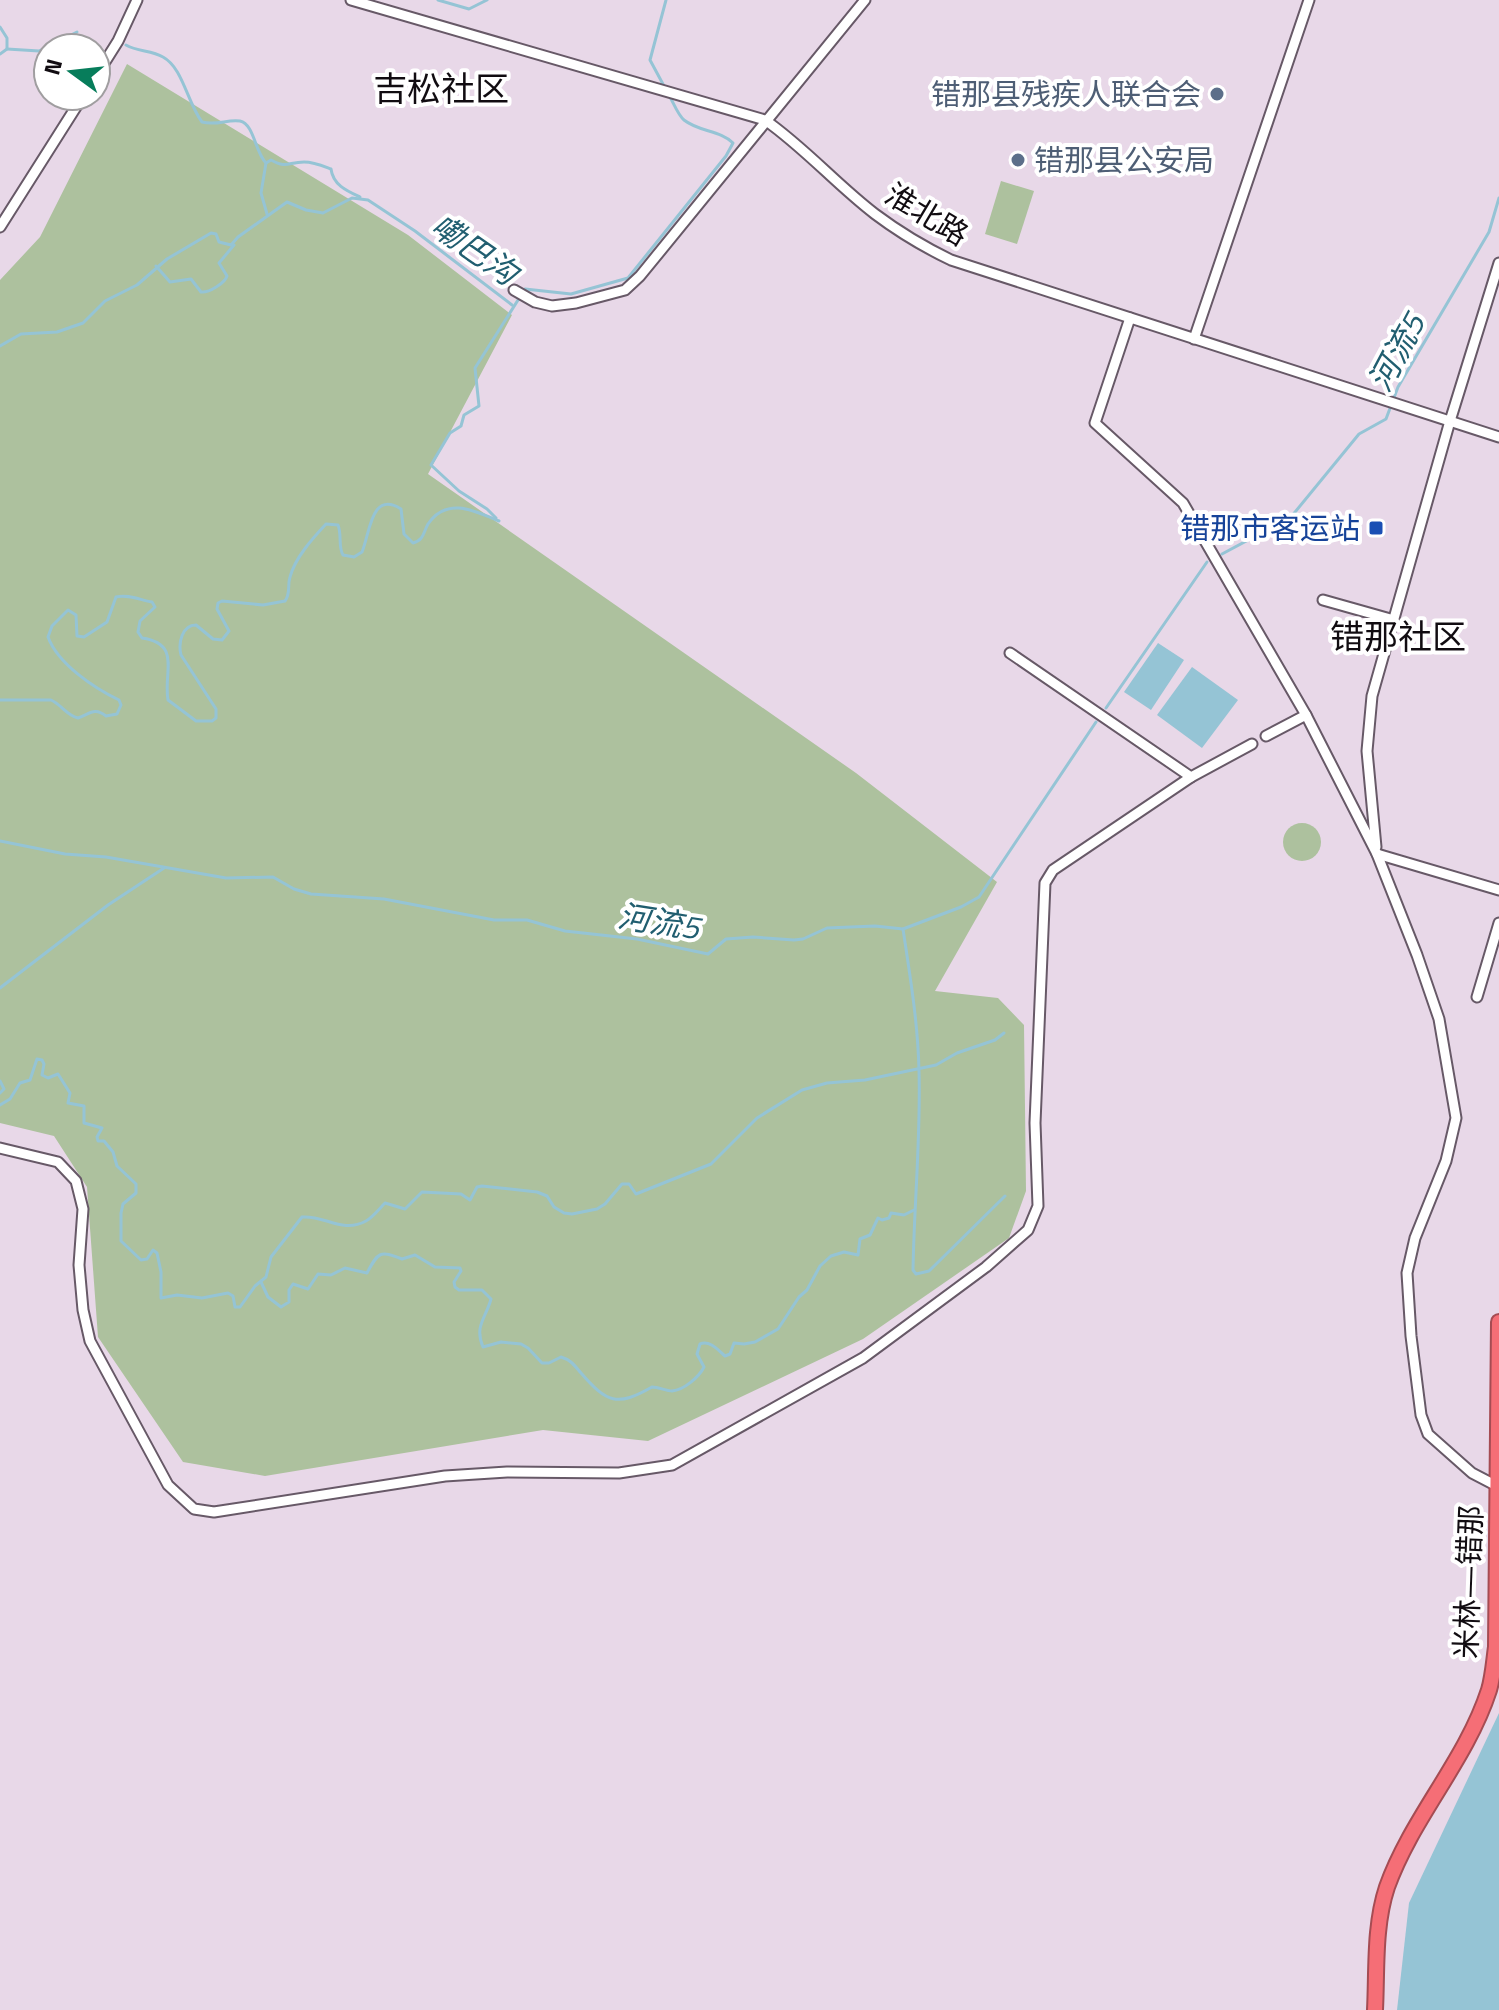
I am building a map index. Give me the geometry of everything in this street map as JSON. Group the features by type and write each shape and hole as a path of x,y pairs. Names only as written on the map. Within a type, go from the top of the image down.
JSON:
{"highway":[{"name":"米林—错那","path":"1375,2010 1379,1924 1387,1889 1401,1854 1464,1748 1489,1689 1496,1647 1499,1322"}],"street":[{"path":"112,51 137,0"},
{"name":"淮北路","path":"351,0 765,120 788,136 874,213 917,243 951,260 1499,437"},
{"path":"514,290 525,298 552,306 625,290 640,276 865,0"},
{"path":"1194,339 1309,0"},
{"path":"0,227 73,112"},
{"path":"1377,854 1367,751 1372,696 1450,421 1499,263"},
{"path":"1130,318 1095,423 1183,503 1306,715 1377,854 1439,1019 1456,1118 1446,1161 1415,1238 1407,1273 1411,1336 1421,1415 1428,1434 1472,1473 1497,1486"},
{"path":"1323,600 1394,620"},
{"path":"1010,653 1191,777"},
{"path":"1266,736 1306,715"},
{"path":"0,1148 58,1162 76,1181 83,1209 79,1265 83,1310 90,1341 168,1485 194,1509 214,1512 445,1476 507,1472 619,1473 672,1465 863,1358 986,1267 1028,1230 1038,1206 1035,1123 1042,902 1047,875 1191,777 1252,744"},
{"path":"1377,854 1499,890"},
{"path":"1477,997 1499,923"}],"green space":[{"path":"127,64 408,235 512,315 428,474 856,773 997,882 935,991 998,998 1024,1025 1026,1191 1009,1238 863,1339 648,1441 543,1430 265,1476 183,1462 98,1337 87,1187 54,1136 0,1123 0,280 40,237 103,112 112,112 112,94"},
{"path":"1001,181 1034,191 1017,244 985,234"},
{"path":"1302,823 1315,829 1321,842 1315,855 1302,861 1289,855 1283,842 1289,829"}],"water":[{"path":"1158,643 1184,660 1151,710 1124,692"},
{"path":"1192,667 1238,700 1202,748 1157,715"},
{"path":"1499,1713 1499,2010 1397,2010 1409,1903"}],"waterway":[{"path":"438,0 469,9 487,0"},
{"name":"嘞巴沟","path":"664,86 650,60 666,0"},
{"path":"0,27 7,38 7,49 0,54"},
{"path":"126,45 170,62 202,122 245,123 266,163 261,193 267,214"},
{"path":"7,49 32,51"},
{"name":"嘞巴沟","path":"496,518 459,491 431,465 450,433 461,426 464,415 479,406 475,368 525,289 571,294 628,278 726,156 733,143 684,120 670,97"},
{"path":"266,163 271,160 284,165 304,162 322,165 331,169 341,187 360,197"},
{"name":"嘞巴沟","path":"0,346 21,334 57,332 83,323 105,301 137,285 167,259 211,233 216,234 219,242 231,245 287,202 323,213 352,198 368,200 415,231 512,305"},
{"name":"河流5","path":"1222,554 1291,517 1359,434 1386,419 1398,387 1489,232 1499,198"},
{"path":"156,266 170,282 191,279 201,292 208,291 226,279 219,263 234,245"},
{"path":"0,700 51,700 78,718 95,712 106,716 117,714 121,705 119,700 68,666 48,637 52,626 68,610 76,615 77,636 84,637 107,622 116,597 125,596 152,602 155,607 140,621 138,632 142,638 162,646 166,653 168,700 196,721 212,721 216,718 216,709 181,655 184,631 196,625 213,639 222,640 229,631 217,609 218,603 263,605 285,601 296,563 326,524 338,525 343,555 354,557 362,552 373,516 383,505 401,509 404,534 413,543 421,538 428,524 444,510 462,508 499,521"},
{"name":"河流5","path":"1106,708 1207,562"},
{"name":"河流5","path":"0,841 226,878 273,877 311,894 384,899 494,920 527,920 565,931 637,939 708,954 726,939 794,940 827,928 875,926 903,929 979,897 1096,722"},
{"path":"0,988 108,905 164,868"},
{"path":"903,929 919,1071 913,1270 916,1274 929,1271 1005,1196"},
{"path":"0,1105 10,1099 20,1083 30,1080 37,1059 42,1060 42,1075 48,1078 58,1074 70,1093 68,1103 84,1106 84,1123 102,1128 98,1141 104,1141 113,1152 117,1166 136,1184 136,1193 123,1204 121,1241 141,1260 147,1259 153,1250 157,1253 161,1298 177,1295 202,1298 228,1293 233,1296 235,1307 240,1307 255,1286 266,1277 271,1257 302,1217 349,1226 369,1219 385,1203 405,1209 422,1192 461,1194 470,1200 477,1187 482,1186 537,1192 547,1196 554,1207 564,1213 597,1209 622,1184 629,1184 636,1194 711,1164 757,1118 802,1090 936,1065 957,1053 995,1040 1004,1033"},
{"path":"0,1081 4,1089 0,1093"},
{"path":"261,1282 268,1297 281,1307 289,1302 289,1290 293,1284 308,1289 318,1274 331,1275 345,1268 367,1273 377,1257 384,1254 402,1259 415,1255 435,1267 460,1268 455,1287 459,1290 482,1290 491,1299 480,1328 483,1347 501,1342 521,1344 542,1363 564,1358 598,1391 613,1399 621,1399 652,1387 672,1391 686,1386 704,1367 697,1354 700,1344 710,1344 725,1356 730,1354 734,1343 755,1342 778,1329 807,1290 820,1266 831,1256 844,1252 858,1255 860,1239 870,1235 878,1218 882,1220 889,1218 891,1213 904,1215 914,1210"}],"place":[{"name":"错那县残疾人联合会","path":"1217,94"},
{"name":"错那县公安局","path":"1018,160"},
{"name":"错那市客运站","path":"1376,528"}],"district":[{"name":"吉松社区","path":"441,88"},
{"name":"错那社区","path":"1398,636"}]}
